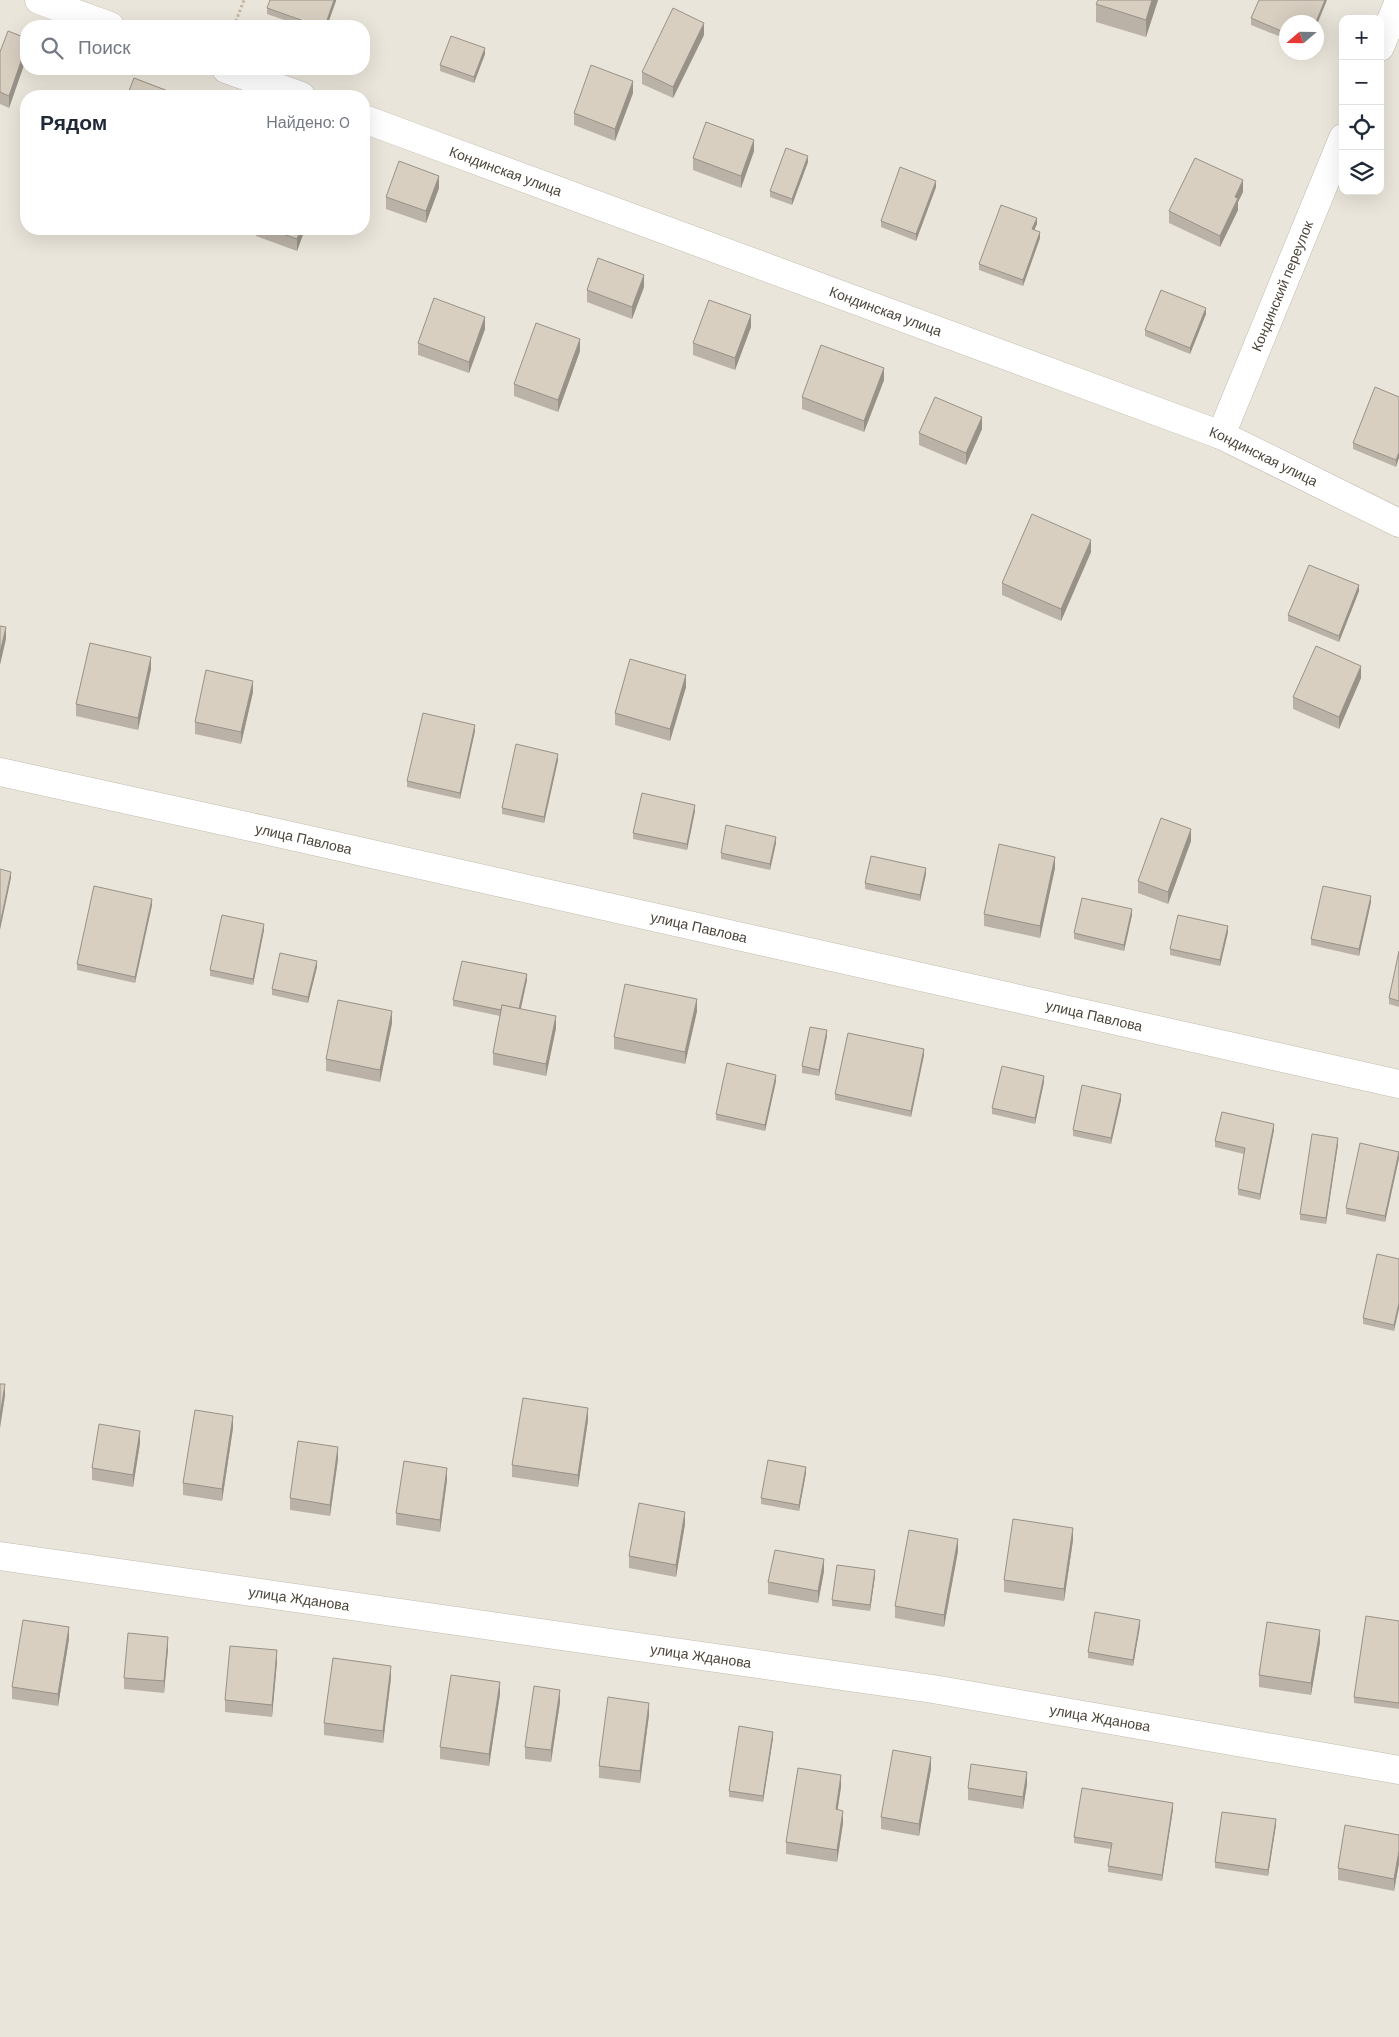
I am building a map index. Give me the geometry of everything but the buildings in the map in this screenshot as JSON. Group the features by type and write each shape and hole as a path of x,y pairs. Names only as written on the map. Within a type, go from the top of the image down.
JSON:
{"street":[{"path":"39,0 94,20"},
{"path":"1384,37 1399,1"},
{"path":"243,75 284,90"},
{"name":"Кондинская улица","path":"370,121 1221,434 1399,523"},
{"name":"Кондинский переулок","path":"1221,434 1339,148"},
{"name":"улица Павлова","path":"0,772 1399,1084"},
{"name":"улица Жданова","path":"0,1556 923,1688 1399,1770"}],"path":[{"path":"236,20 244,0"}],"shaded area":[{"path":"0,0 1399,0 1399,2037 0,2037"}]}
